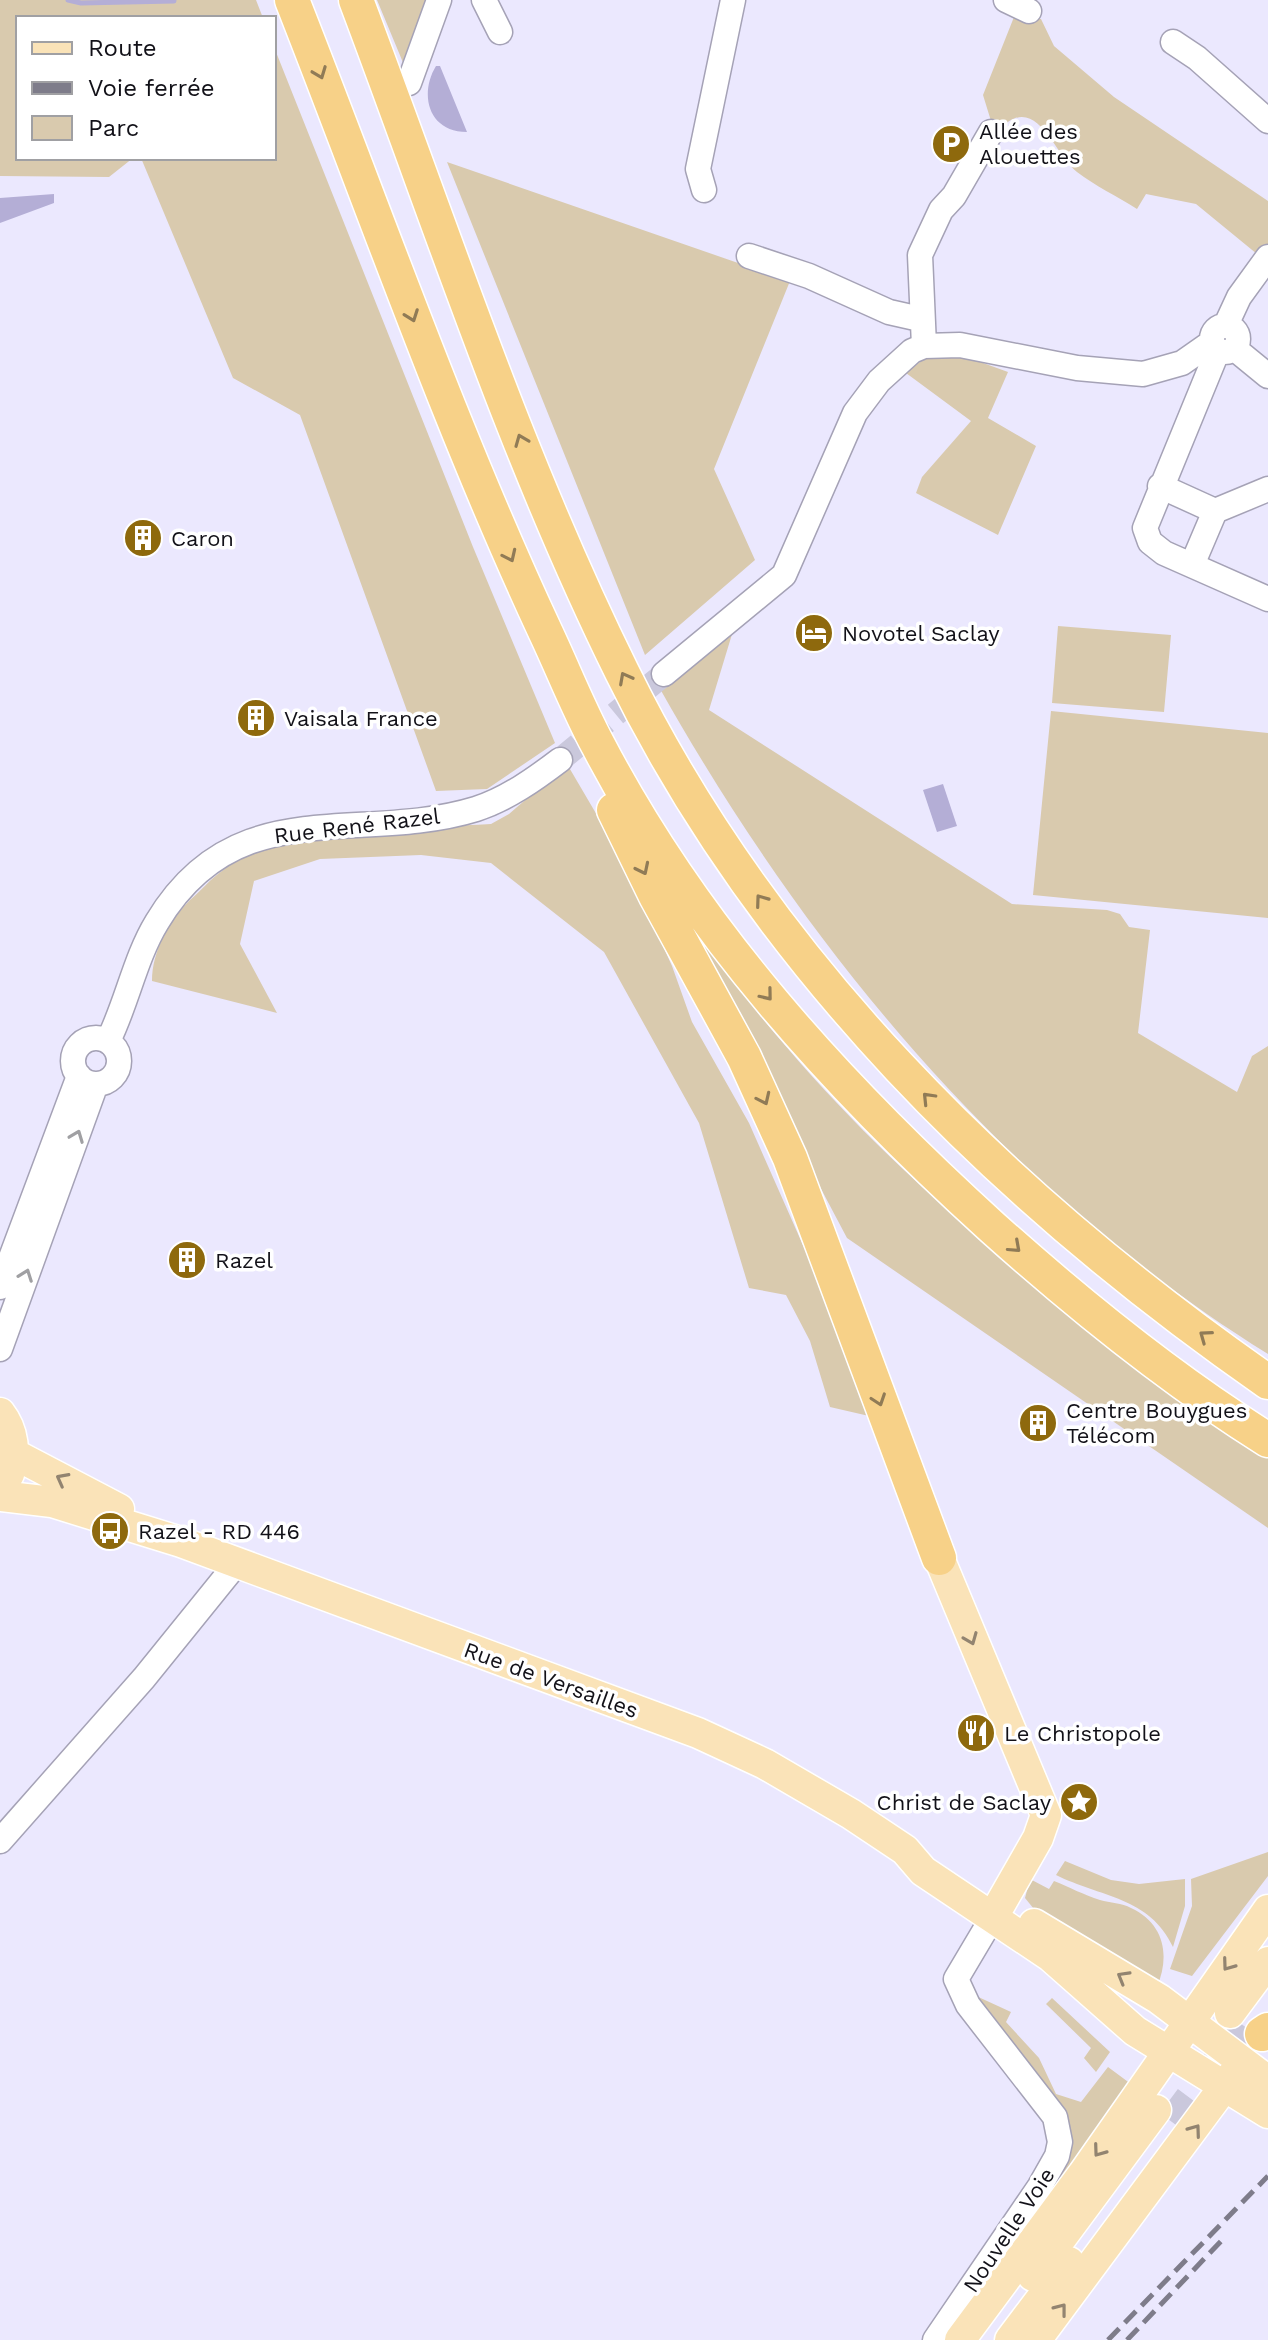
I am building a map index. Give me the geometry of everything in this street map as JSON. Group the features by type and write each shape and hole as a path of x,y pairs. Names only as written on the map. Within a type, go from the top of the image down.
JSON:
{"highway":[{"path":"292,0 487,505 586,720 639,816 702,912 765,993 850,1091 1036,1266 1121,1335 1268,1440"},
{"path":"356,0 552,516 623,675 714,833 778,923 840,1002 935,1105 1129,1277 1268,1382"},
{"path":"586,720 589,758 656,896 744,1057 790,1158 941,1562"}],"main road":[{"path":"0,1413 12,1435 14,1454 11,1469 0,1489"},
{"name":"Rue de Versailles","path":"14,1454 181,1542"},
{"name":"Rue de Versailles","path":"0,1496 52,1502 181,1542 698,1733 796,1781 905,1850 931,1857 998,1908 1126,2024 1268,2113"},
{"path":"941,1562 1046,1815 1038,1838 998,1908"},
{"name":"Rue de Versailles","path":"998,1908 1188,2020 1268,2081"},
{"path":"960,2340 1268,1910"},
{"path":"1255,2026 1268,1962"},
{"path":"1036,2340 1226,2087 1242,2061 1268,1994"},
{"path":"986,2340 1164,2116 1010,2340"}],"street":[{"path":"409,83 439,0"},
{"path":"484,0 500,32"},
{"path":"704,190 698,169 733,0"},
{"path":"1006,0 1029,11"},
{"path":"1173,42 1197,58 1268,121"},
{"path":"924,346 919,269 923,245 991,132"},
{"path":"749,256 809,276 889,312 920,319"},
{"path":"1268,257 1239,297 1223,342 1146,520 1147,536 1156,548 1268,599"},
{"path":"664,674 784,575 855,413 886,373 905,356 924,346 960,345 1077,368 1143,374 1182,363 1223,342"},
{"path":"1223,342 1267,374"},
{"path":"1160,486 1215,511"},
{"path":"1192,565 1215,511 1268,489"},
{"name":"Rue René Razel","path":"108,1041 156,923 183,887 217,858 252,839 284,831 443,816 474,810 493,803 560,760"},
{"path":"93,1038 108,1041 116,1049 119,1066 113,1077 88,1080 73,1058 79,1045 93,1038"},
{"path":"0,1287 88,1080"},
{"path":"0,1349 88,1080"},
{"path":"0,1841 144,1678 237,1563"},
{"name":"Nouvelle Voie","path":"935,2340 1051,2168 1060,2142 1055,2117 968,2005 956,1979 998,1908"}],"green space":[{"path":"0,0 256,0 262,16 16,16 16,160 130,160 109,177 0,176"},
{"path":"377,0 436,0 409,77"},
{"path":"1014,17 1041,19 1054,46 1114,97 1268,201 1268,244 1257,254 1196,204 1146,194 1137,209 1077,172 1034,121 1023,117 1012,120 999,130 991,121 983,95"},
{"path":"276,52 473,547 555,743 487,789 436,791 300,415 233,378 142,160 276,160"},
{"path":"447,162 790,281 714,469 755,560 645,655"},
{"path":"961,355 1008,372 988,418 1036,446 998,535 916,493 922,477 971,421 906,373 925,358"},
{"path":"736,621 709,710 1012,904 1107,910 1120,914 1129,927 1150,930 1138,1033 1237,1092 1252,1056 1268,1046 1268,1354 1173,1290 1084,1219 1000,1142 922,1060 849,972 780,880 717,785 659,687"},
{"path":"1058,626 1171,635 1164,712 1052,703"},
{"path":"1051,711 1268,733 1268,918 1033,895"},
{"path":"567,764 628,868 672,966 692,1022 749,1123 810,1261 869,1416 830,1407 810,1341 786,1295 749,1288 699,1123 604,952 491,863 421,855 320,859 254,881 240,944 277,1013 152,981 158,948 175,917 213,878 249,855 280,843 315,835 388,828 491,824 509,814"},
{"path":"682,910 781,1040 817,1082 894,1160 975,1232 1039,1283 1233,1434 1268,1457 1268,1528 847,1238 737,1030"},
{"path":"1268,1852 1268,1876 1192,1976 1170,1969 1192,1906 1191,1879"},
{"path":"1065,1861 1111,1880 1139,1884 1185,1879 1185,1906 1173,1947 1163,1930 1137,1908 1056,1875"},
{"path":"1030,1879 1049,1889 1054,1881 1094,1898 1127,1906 1142,1915 1158,1932 1162,1942 1163,1964 1157,1987 1038,1914 1025,1898"},
{"path":"974,1995 1011,2012 1006,2022 1039,2058 1056,2094 1081,2102 1108,2067 1135,2087 1017,2252 1068,2146"},
{"path":"1052,1998 1110,2052 1096,2072 1084,2058 1091,2048 1046,2004"}],"shaded area":[{"path":"436,66 440,66 467,132 443,126 430,110 428,88"},
{"path":"54,194 54,203 0,223 0,198"},
{"path":"943,784 957,826 937,832 923,790"}],"waterway":[{"path":"68,0 81,3 174,1"}],"tunnel":[{"path":"560,760 664,674"},
{"path":"1172,2122 1245,2024"}],"railway":[{"path":"1108,2340 1268,2176"},
{"path":"1127,2340 1224,2238"}],"place":[{"name":"Allée des Alouettes","path":"951,144"},
{"name":"Caron","path":"143,538"},
{"name":"Novotel Saclay","path":"814,633"},
{"name":"Vaisala France","path":"256,718"},
{"name":"Razel","path":"187,1260"},
{"name":"Centre Bouygues Télécom","path":"1038,1423"},
{"name":"Razel - RD 446","path":"110,1531"},
{"name":"Le Christopole","path":"976,1733"},
{"name":"Christ de Saclay","path":"1079,1802"}]}
